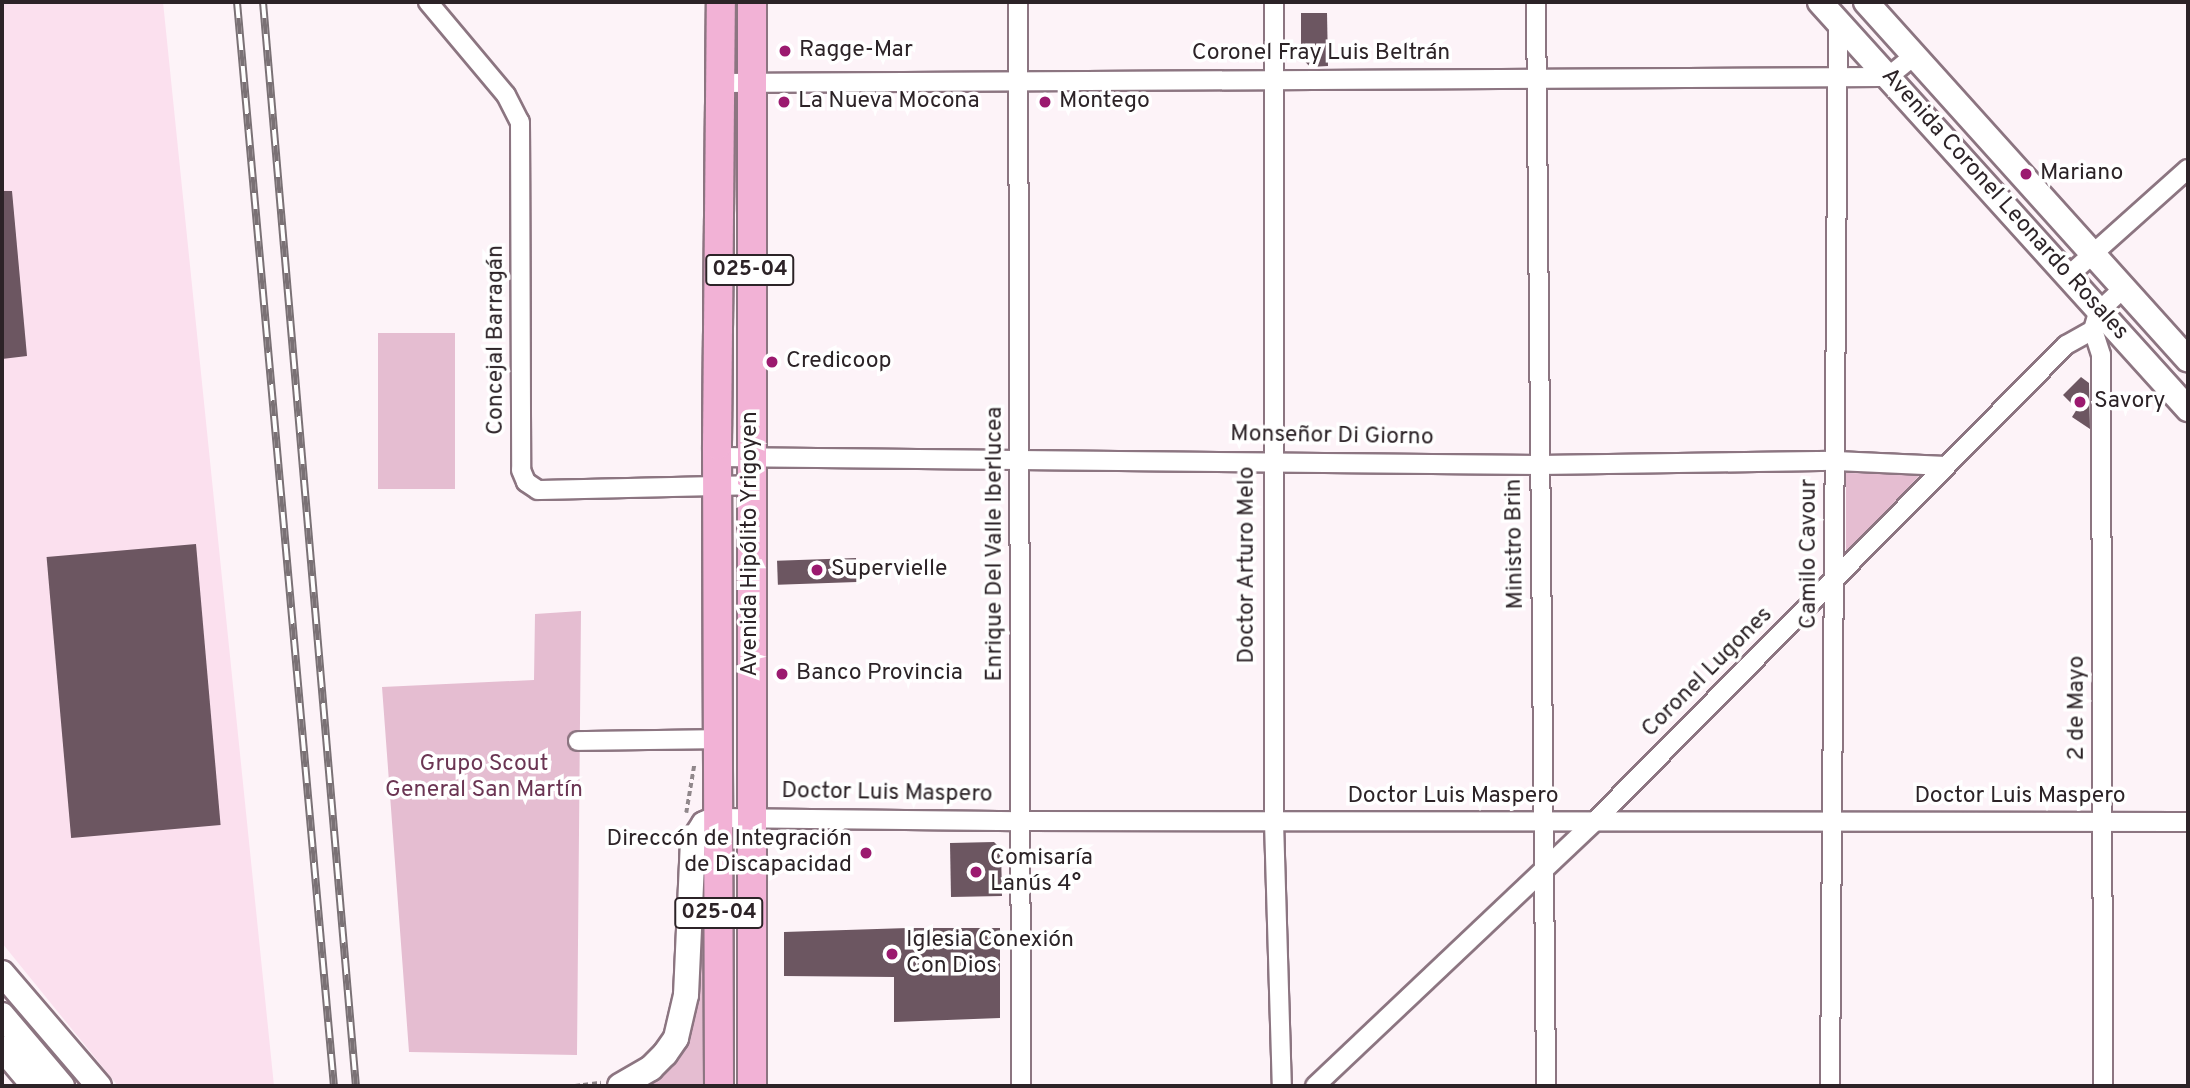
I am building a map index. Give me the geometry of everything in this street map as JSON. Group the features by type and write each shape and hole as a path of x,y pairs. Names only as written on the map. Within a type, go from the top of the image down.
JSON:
{"main road":[{"name":"Avenida Hipólito Yrigoyen","path":"719,1086 717,457 721,2"},
{"name":"Avenida Hipólito Yrigoyen","path":"752,2 752,1086"}],"street":[{"name":"Concejal Barragán","path":"428,2 506,95 520,122 521,470 526,482 538,490 751,485"},
{"name":"Enrique Del Valle Iberlucea","path":"1018,2 1021,1086"},
{"name":"Doctor Arturo Melo","path":"1274,2 1273,821 1282,1086"},
{"name":"Ministro Brin","path":"1536,2 1539,465 1546,821 1546,1086"},
{"name":"Avenida Coronel Leonardo Rosales","path":"1820,2 2067,277 2096,321 2188,409"},
{"path":"1838,22 1856,2"},
{"name":"Avenida Coronel Leonardo Rosales","path":"1866,2 2188,359"},
{"name":"Camilo Cavour","path":"1830,1086 1838,22"},
{"path":"1889,76 1914,56"},
{"name":"Coronel Fray Luis Beltrán","path":"721,83 1889,76"},
{"path":"2067,277 2188,169"},
{"name":"Coronel Lugones","path":"1315,1086 1595,821 2066,345 2096,321 2124,288"},
{"name":"2 de Mayo","path":"2096,321 2101,355 2103,1086"},
{"name":"Monseñor Di Giorno","path":"717,457 1020,457 1539,465 1836,461 1946,466"},
{"path":"578,741 718,739"},
{"path":"620,1086 651,1068 676,1038 687,995 693,841 704,824 718,818"},
{"name":"Doctor Luis Maspero","path":"718,818 1022,821 2188,822"},
{"path":"2,973 99,1086"},
{"path":"2,1015 62,1086"},
{"path":"2,1048 34,1086"}],"shaded area":[{"path":"2,2 163,2 274,1086 118,1086 2,943"}],"green space":[{"path":"378,333 455,333 455,489 378,489"},
{"path":"1846,473 1921,474 1846,553"},
{"name":"Grupo Scout General San Martín","path":"581,611 577,1055 409,1052 382,687 534,680 535,614"},
{"path":"703,911 703,1086 639,1086 687,1034 695,1015"}],"building":[{"path":"1301,13 1327,13 1328,66 1310,67 1301,57"},
{"path":"2,191 12,191 27,356 2,359"},
{"name":"Savory","path":"2081,377 2089,383 2090,429 2072,417 2077,409 2063,395"},
{"path":"196,544 221,825 71,838 47,557"},
{"name":"Supervielle","path":"856,558 857,582 778,585 777,561"},
{"name":"Comisaría Lanús 4°","path":"994,842 1001,849 1002,896 951,897 950,843"},
{"name":"Iglesia Conexión Con Dios","path":"1000,928 1000,1018 894,1022 894,977 784,976 784,932"}],"railway":[{"path":"237,2 334,1086"},
{"path":"263,2 356,1086"}],"place":[{"name":"Ragge-Mar","path":"785,51"},
{"name":"La Nueva Mocona","path":"784,102"},
{"name":"Montego","path":"1045,102"},
{"name":"Mariano","path":"2026,174"},
{"name":"Credicoop","path":"772,362"},
{"name":"Savory","path":"2080,402"},
{"name":"Supervielle","path":"817,570"},
{"name":"Banco Provincia","path":"782,674"},
{"name":"Direccón de Integración de Discapacidad","path":"866,853"},
{"name":"Comisaría Lanús 4°","path":"976,872"},
{"name":"Iglesia Conexión Con Dios","path":"892,954"}]}
